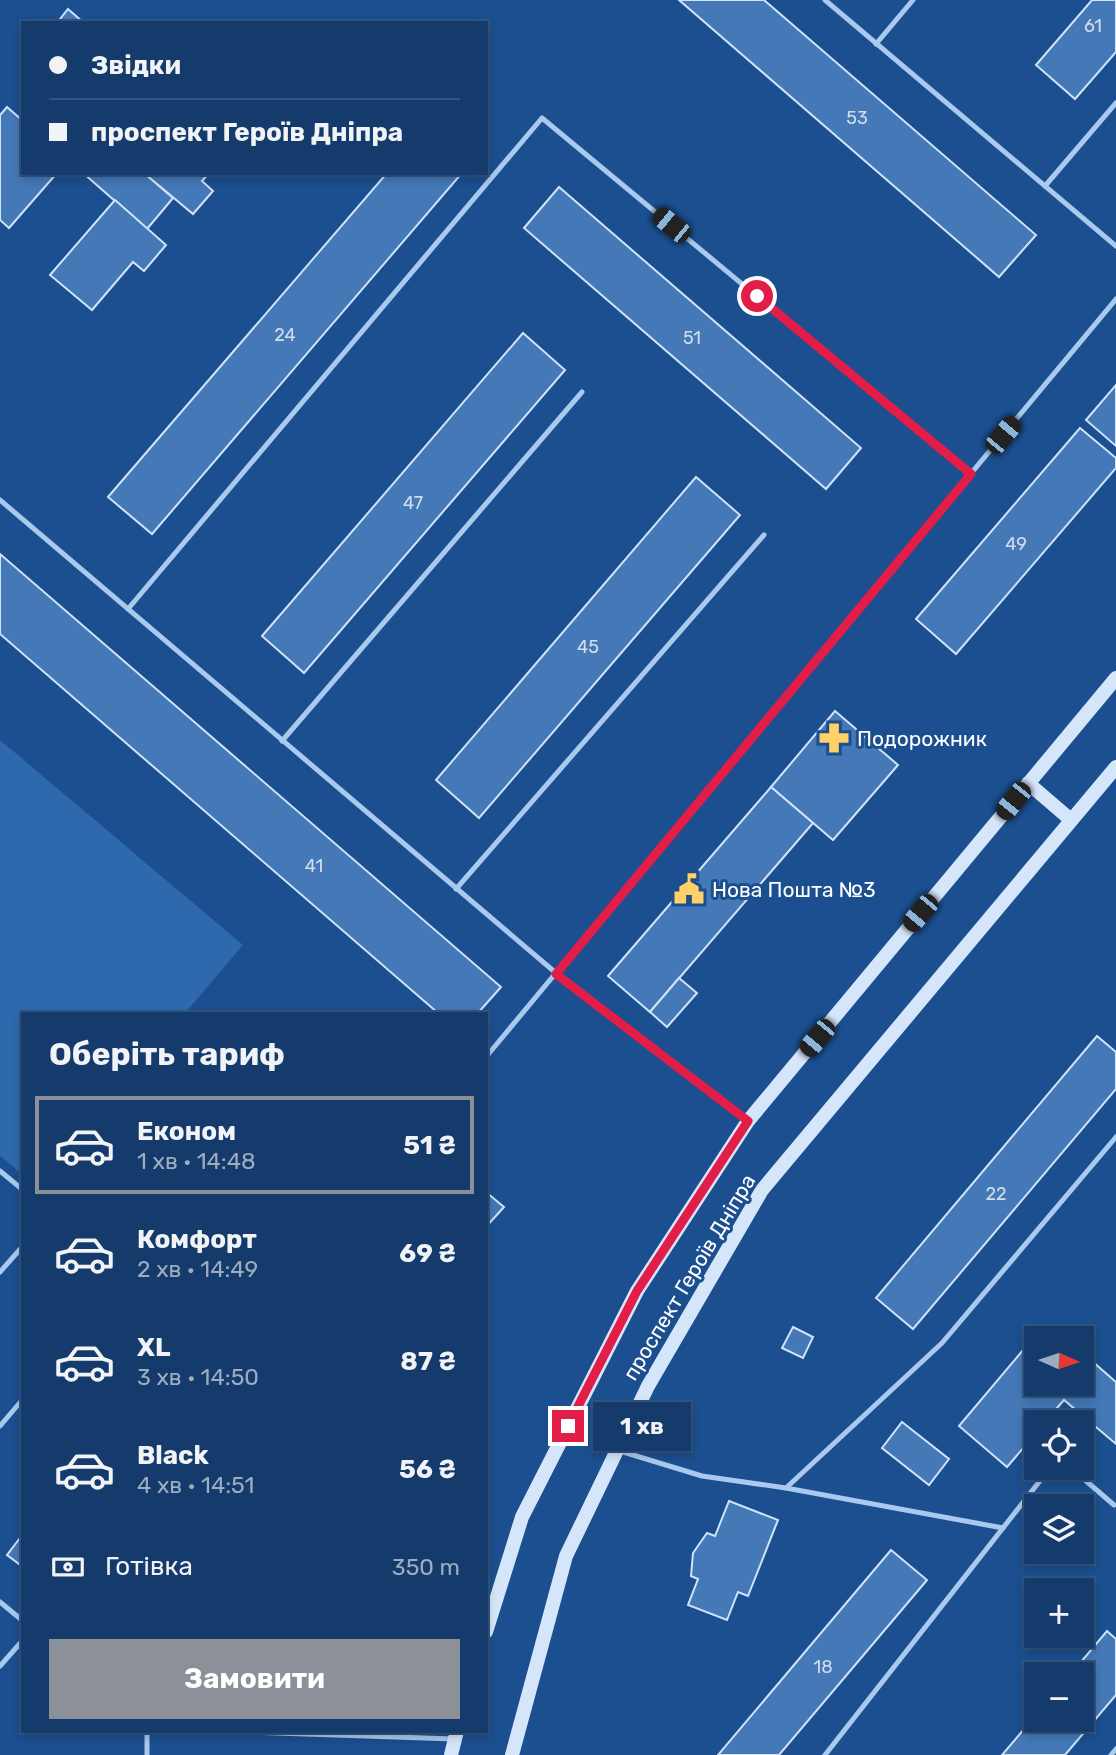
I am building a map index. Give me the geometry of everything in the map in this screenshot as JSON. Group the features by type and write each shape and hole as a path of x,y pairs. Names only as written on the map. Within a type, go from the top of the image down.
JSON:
{"street":[{"name":"проспект Героїв Дніпра","path":"488,1626 522,1517 637,1291 748,1121 1116,678"},
{"name":"проспект Героїв Дніпра","path":"512,1755 566,1556 648,1386 762,1191 1116,767"},
{"path":"1028,783 1072,820"},
{"path":"450,1755 455,1735"}],"lane":[{"path":"825,0 1116,246"},
{"path":"876,44 914,0"},
{"path":"1045,186 1116,103"},
{"path":"128,609 542,118 971,474"},
{"path":"488,1055 1116,299"},
{"path":"282,740 582,392"},
{"path":"0,500 556,974 748,1121"},
{"path":"456,888 764,535"},
{"path":"786,1488 942,1343 1116,1137"},
{"path":"0,1171 21,1188"},
{"path":"0,1272 21,1248"},
{"path":"0,1426 21,1401"},
{"path":"617,1450 702,1476 786,1488 1003,1528"},
{"path":"825,1755 1040,1480"},
{"path":"1085,1480 1114,1505"},
{"path":"0,1602 21,1619"},
{"path":"0,1666 21,1642"},
{"path":"147,1733 147,1755"},
{"path":"334,1733 455,1735"},
{"path":"1111,1755 1116,1749"}],"shaded area":[{"path":"0,740 243,945 186,1012 21,1012 21,1173 0,1156"}],"building":[{"path":"679,0 764,0 1036,235 999,277"},
{"path":"1092,0 1116,0 1116,52 1075,99 1036,65"},
{"path":"68,9 82,21 59,21"},
{"path":"7,107 21,119 21,175 55,175 9,228 0,220 0,115"},
{"path":"85,175 146,175 173,198 147,229"},
{"path":"146,175 207,175 202,181 213,191 193,214"},
{"path":"385,175 460,175 152,534 108,497"},
{"path":"559,187 861,448 826,489 524,228"},
{"path":"115,200 166,245 144,271 133,262 92,310 50,275"},
{"path":"523,333 565,370 304,673 262,636"},
{"path":"1116,385 1116,446 1086,420"},
{"path":"1080,428 1116,458 1116,468 956,654 916,619"},
{"path":"696,477 740,515 479,818 436,780"},
{"path":"0,554 501,987 479,1012 437,1012 0,634"},
{"path":"835,711 898,765 833,840 771,787"},
{"path":"771,787 813,823 650,1012 608,976"},
{"path":"679,978 697,993 667,1027 650,1012"},
{"path":"1097,1036 1116,1052 1116,1089 913,1329 876,1298"},
{"path":"488,1194 504,1207 488,1225"},
{"path":"793,1327 813,1337 803,1358 782,1348"},
{"path":"1024,1349 1024,1396 1094,1396 1094,1363 1116,1382 1116,1444 1094,1425 1094,1410 1076,1410 1064,1400 1055,1410 1024,1410 1024,1447 1007,1467 959,1426"},
{"path":"902,1422 949,1459 929,1485 882,1448"},
{"path":"729,1501 778,1520 748,1596 738,1592 727,1620 688,1605 698,1579 691,1576 693,1553 707,1533 715,1536"},
{"path":"21,1537 21,1566 7,1555"},
{"path":"891,1550 927,1580 779,1755 718,1755"},
{"path":"1107,1631 1116,1639 1116,1695 1094,1721 1094,1662 1081,1662"},
{"path":"1024,1729 1024,1732 1085,1732 1065,1755 1002,1755"}],"place":[{"name":"Подорожник","path":"834,738"},
{"name":"Нова Пошта №3","path":"689,889"}],"route":[{"path":"568,1426 637,1291 748,1121 556,974 971,474 757,296"}]}
